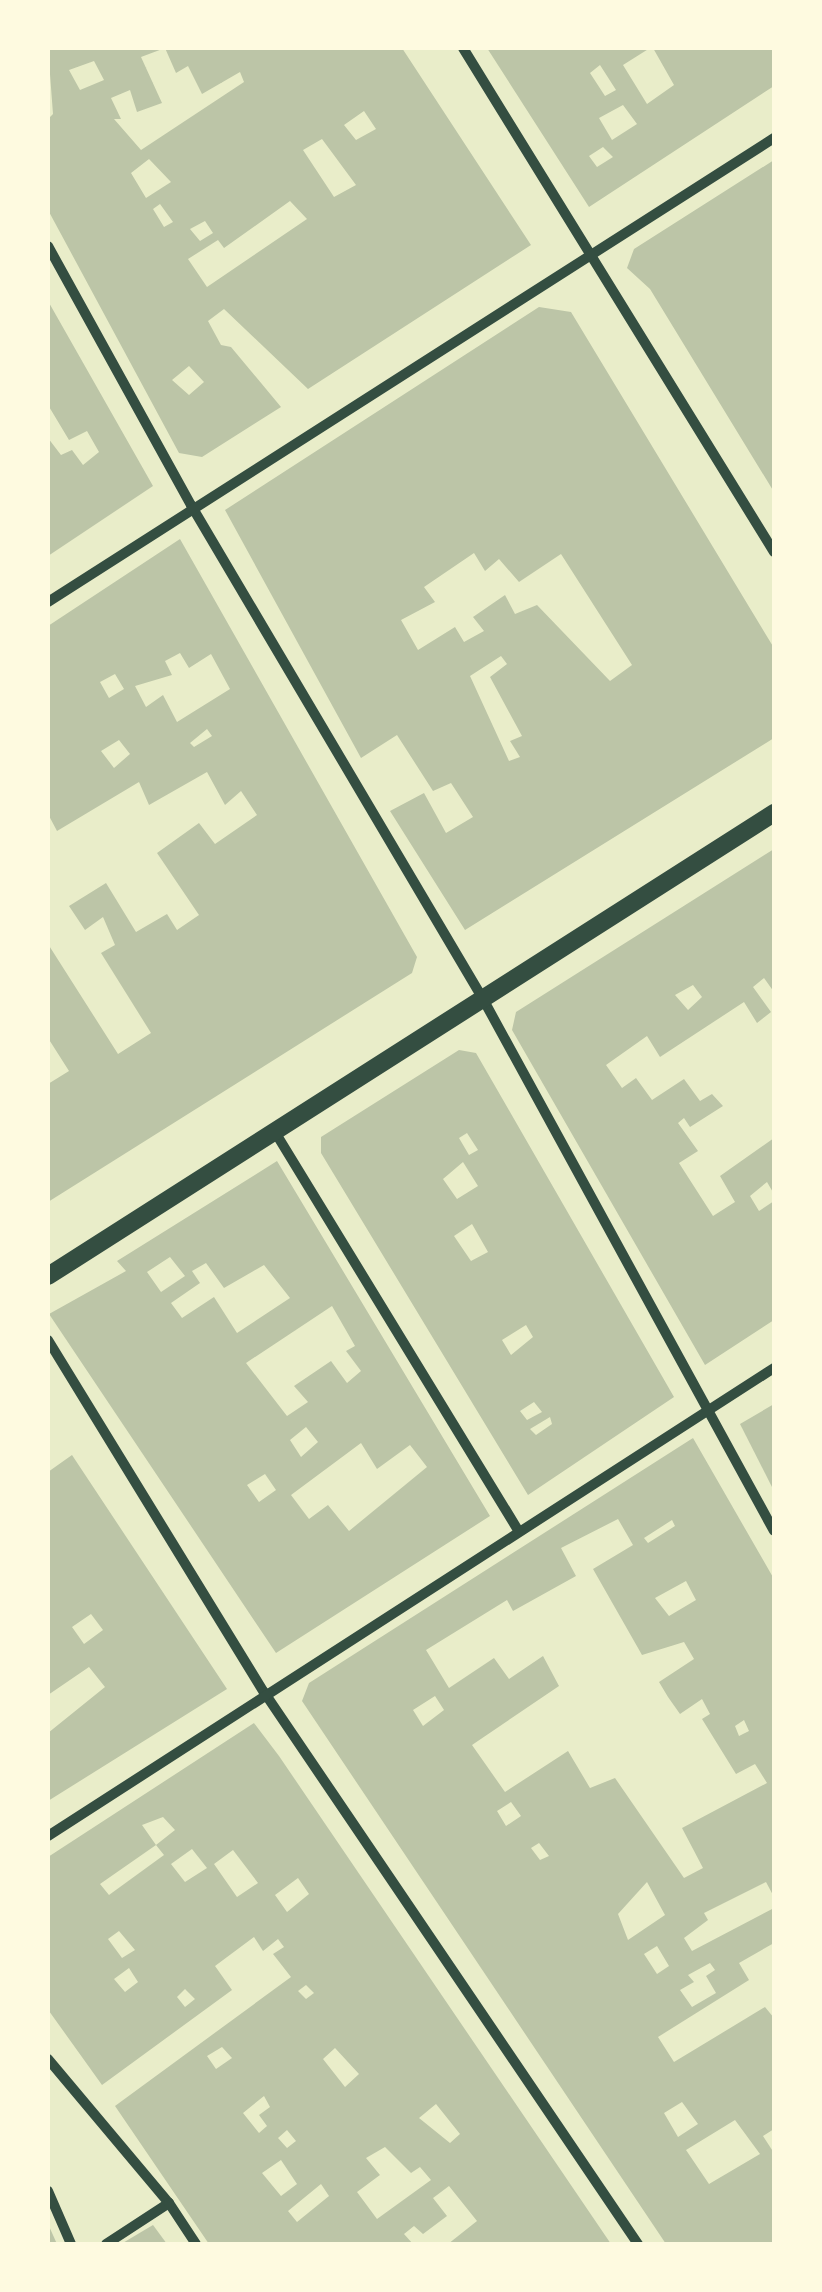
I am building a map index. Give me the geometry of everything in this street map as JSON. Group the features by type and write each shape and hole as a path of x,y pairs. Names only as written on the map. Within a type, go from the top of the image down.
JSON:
{"street":[{"path":"463,48 774,552"},
{"path":"48,602 190,506 592,257 774,138"},
{"path":"48,246 190,506 483,999 774,1531"},
{"path":"48,1276 774,813"},
{"path":"275,1132 517,1528"},
{"path":"48,1340 264,1692 638,2244"},
{"path":"48,1836 517,1528 774,1368"},
{"path":"48,2059 169,2203 196,2244"},
{"path":"48,2191 71,2244"},
{"path":"106,2244 169,2203"}],"building":[{"path":"48,48 165,48 402,48 531,245 308,389 224,309 208,321 221,345 231,347 281,407 202,457 179,453 48,210 48,119 53,114","holes":["165,48 176,73 188,66 202,94 240,72 244,82 141,150 114,119 121,119 111,98 130,90 137,112 162,103 141,57","94,61 104,80 80,90 69,70","364,111 376,129 356,140 344,125","322,139 356,185 334,197 303,150","149,159 171,182 146,198 131,173","290,201 307,219 207,287 188,259 218,240 224,248","160,204 173,222 164,227 153,209","205,221 213,233 200,241 190,229","189,366 204,382 189,395 172,380"]},
{"path":"487,48 650,48 623,65 647,104 674,85 653,48 774,48 774,86 589,207","holes":["600,65 616,90 605,96 590,73","623,105 637,124 612,140 599,118","603,147 613,157 597,167 589,156"]},
{"path":"774,160 774,492 650,289 627,268 634,249"},
{"path":"48,301 153,486 48,556 48,438 61,455 72,450 83,465 99,452 87,431 69,440 48,405"},
{"path":"539,307 571,312 774,648 774,738 465,930 390,811 424,793 446,833 473,817 451,783 433,791 397,735 361,758 225,510","holes":["474,553 485,571 499,559 519,582 561,554 632,665 610,681 537,605 515,614 505,595 473,617 484,631 464,642 455,627 418,650 401,620 435,602 424,587","501,656 507,664 490,677 522,736 510,741 520,757 509,761 470,676"]},
{"path":"180,539 417,957 412,973 48,1202 48,1084 69,1071 48,1038 48,944 118,1054 151,1033 101,953 115,945 103,917 85,930 69,906 106,883 136,932 167,914 177,930 199,915 157,853 199,823 215,844 257,815 241,791 225,805 207,772 149,805 139,782 57,831 48,814 48,626","holes":["180,653 189,668 211,654 230,689 177,722 163,695 146,707 135,686 172,675 165,661","115,674 124,689 109,698 100,682","207,729 212,736 194,747 190,743","119,740 130,754 114,768 101,751"]},
{"path":"774,849 774,992 764,978 753,987 771,1012 757,1023 744,1002 660,1057 647,1036 606,1065 622,1088 636,1078 652,1100 684,1079 700,1101 712,1094 723,1106 690,1127 684,1118 678,1123 698,1151 679,1163 713,1216 735,1202 720,1176 774,1138 774,1194 767,1182 750,1196 759,1211 774,1201 774,1320 705,1365 512,1030 516,1012","holes":["693,985 702,997 688,1010 675,995"]},
{"path":"459,1050 476,1053 674,1397 528,1495 321,1153 321,1137","holes":["467,1133 478,1150 469,1155 459,1138","463,1162 478,1186 457,1199 443,1179","472,1224 488,1252 471,1261 454,1236","526,1325 533,1337 511,1355 502,1340","534,1402 542,1412 527,1420 520,1411","550,1417 552,1424 536,1435 530,1429"]},
{"path":"277,1161 490,1516 276,1653 49,1314 126,1271 117,1261","holes":["170,1257 185,1276 161,1292 147,1272","206,1263 224,1288 264,1265 290,1298 237,1333 214,1297 182,1318 171,1303 200,1283 192,1271","332,1306 355,1346 346,1351 361,1371 347,1383 331,1361 294,1386 308,1402 287,1416 246,1363","306,1427 318,1442 301,1457 290,1440","361,1443 377,1469 410,1445 427,1467 349,1531 328,1505 309,1519 291,1495","265,1474 276,1490 259,1502 247,1485"]},
{"path":"774,1404 774,1491 740,1424"},
{"path":"693,1438 774,1579 774,1897 766,1882 704,1913 708,1920 684,1938 692,1951 774,1908 774,1943 739,1963 749,1980 658,2037 674,2062 765,2007 774,2018 774,2129 763,2136 774,2153 774,2244 666,2244 302,1701 309,1683","holes":["618,1519 633,1545 593,1569 642,1655 684,1642 694,1659 659,1682 680,1714 702,1699 710,1714 702,1719 736,1774 755,1764 767,1783 682,1828 703,1868 684,1878 615,1778 590,1788 568,1751 505,1792 472,1745 559,1686 543,1656 509,1679 494,1658 449,1688 426,1650 507,1600 513,1611 576,1576 561,1548","672,1520 675,1526 648,1543 644,1538","686,1581 696,1600 669,1616 655,1598","435,1696 444,1710 423,1726 413,1710","744,1720 749,1731 739,1736 735,1726","511,1802 521,1816 506,1826 497,1811","539,1843 549,1856 540,1860 531,1848","647,1882 665,1915 628,1940 618,1914","657,1946 669,1966 657,1974 644,1954","710,1963 715,1970 706,1976 716,1993 692,2007 680,1990 694,1982 688,1975","682,2102 698,2124 678,2137 664,2113","735,2120 760,2154 709,2184 686,2150"]},
{"path":"72,1455 227,1689 48,1801 48,1733 105,1687 89,1667 48,1695 48,1472","holes":["91,1614 103,1630 84,1644 72,1627"]},
{"path":"254,1723 611,2244 448,2244 477,2221 449,2186 433,2198 447,2216 423,2234 414,2226 404,2234 413,2244 209,2244 115,2106 291,1977 273,1954 284,1947 278,1939 263,1951 254,1937 215,1966 232,1990 102,2085 49,2011 48,1857","holes":["163,1817 175,1830 156,1845 142,1825","156,1845 164,1855 109,1895 100,1884","192,1849 207,1868 185,1882 171,1864","233,1850 258,1883 237,1897 214,1864","298,1878 309,1894 287,1912 275,1895","119,1931 135,1950 122,1958 108,1939","129,1968 138,1982 125,1992 114,1979","306,1985 314,1993 306,1999 298,1991","185,1989 195,1999 185,2007 177,1997","222,2047 232,2058 216,2069 207,2056","335,2048 359,2074 345,2087 323,2059","264,2096 270,2107 259,2115 267,2126 259,2133 243,2113","436,2104 460,2134 450,2143 419,2118","287,2130 296,2141 287,2148 278,2138","385,2147 411,2173 420,2167 431,2180 377,2219 357,2192 380,2175 366,2158","281,2160 297,2184 281,2196 262,2173","321,2184 329,2196 297,2222 288,2211"]},
{"path":"48,2224 57,2244 48,2244"},
{"path":"153,2225 167,2244 121,2244"}]}
